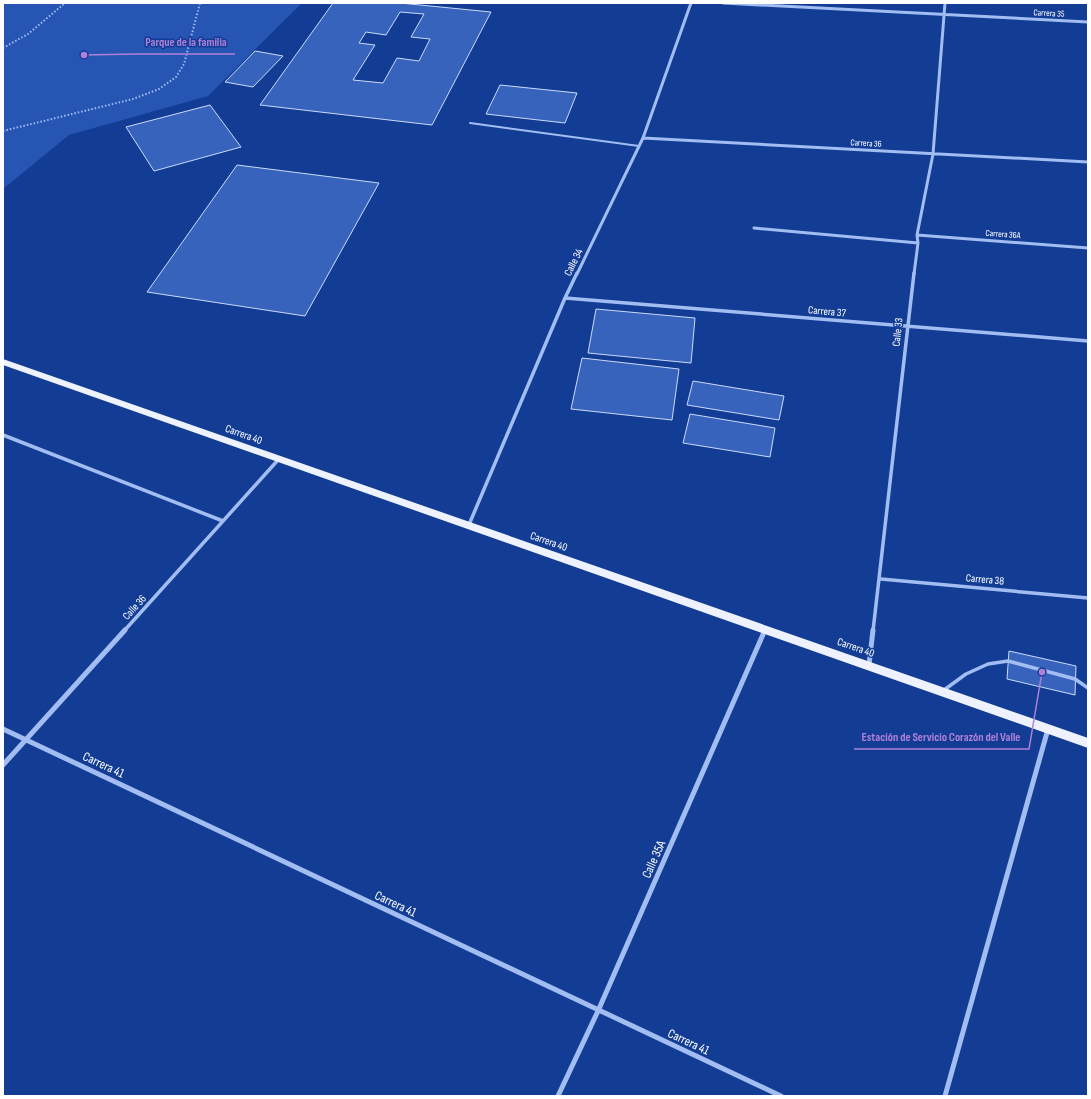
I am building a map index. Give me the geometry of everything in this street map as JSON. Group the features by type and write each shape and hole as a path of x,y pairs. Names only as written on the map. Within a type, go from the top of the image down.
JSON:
{"main road":[{"name":"Carrera 40","path":"3,362 468,527 766,629 1088,743"}],"street":[{"name":"Calle 34","path":"468,527 565,298 643,138 691,3"},
{"name":"Carrera 35","path":"723,3 1088,22"},
{"name":"Calle 33","path":"869,665 881,579 906,326 918,243 917,235 933,154 946,3"},
{"name":"Carrera 36","path":"643,138 1088,162"},
{"path":"754,228 918,243"},
{"name":"Carrera 36A","path":"917,235 1088,248"},
{"name":"Carrera 37","path":"565,298 1088,341"},
{"path":"3,435 223,521"},
{"name":"Calle 36","path":"3,765 278,460"},
{"name":"Carrera 38","path":"881,579 1088,598"},
{"name":"Calle 35A","path":"558,1096 598,1011 766,629"},
{"name":"Carrera 41","path":"3,729 781,1096"},
{"path":"945,1096 1048,729"}],"lane":[{"path":"470,123 639,146"},
{"path":"943,692 966,674 988,664 1008,661 1076,679 1088,688"}],"path":[{"path":"3,48 28,34 65,3"},
{"path":"3,131 133,99 159,89 176,77 184,64 200,3"}],"shaded area":[{"path":"3,3 302,3 208,96 69,135 3,189"}],"building":[{"path":"333,3 400,3 491,12 432,125 260,105","holes":["400,12 424,14 411,37 430,39 419,61 397,58 383,83 353,80 375,45 359,43 366,32 386,35"]},
{"path":"255,51 283,56 253,87 225,82"},
{"path":"500,85 577,93 565,123 486,114"},
{"path":"210,105 241,147 154,171 126,127"},
{"path":"237,165 379,183 305,316 147,292"},
{"path":"596,309 695,318 691,363 588,353"},
{"path":"582,358 679,369 672,420 571,409"},
{"path":"693,381 784,396 779,420 687,405"},
{"path":"690,414 775,428 770,457 683,443"},
{"path":"1009,651 1076,666 1075,695 1007,679"}],"place":[{"name":"Parque de la familia","path":"84,55"},
{"name":"Estación de Servicio Corazón del Valle","path":"1042,672"}]}
